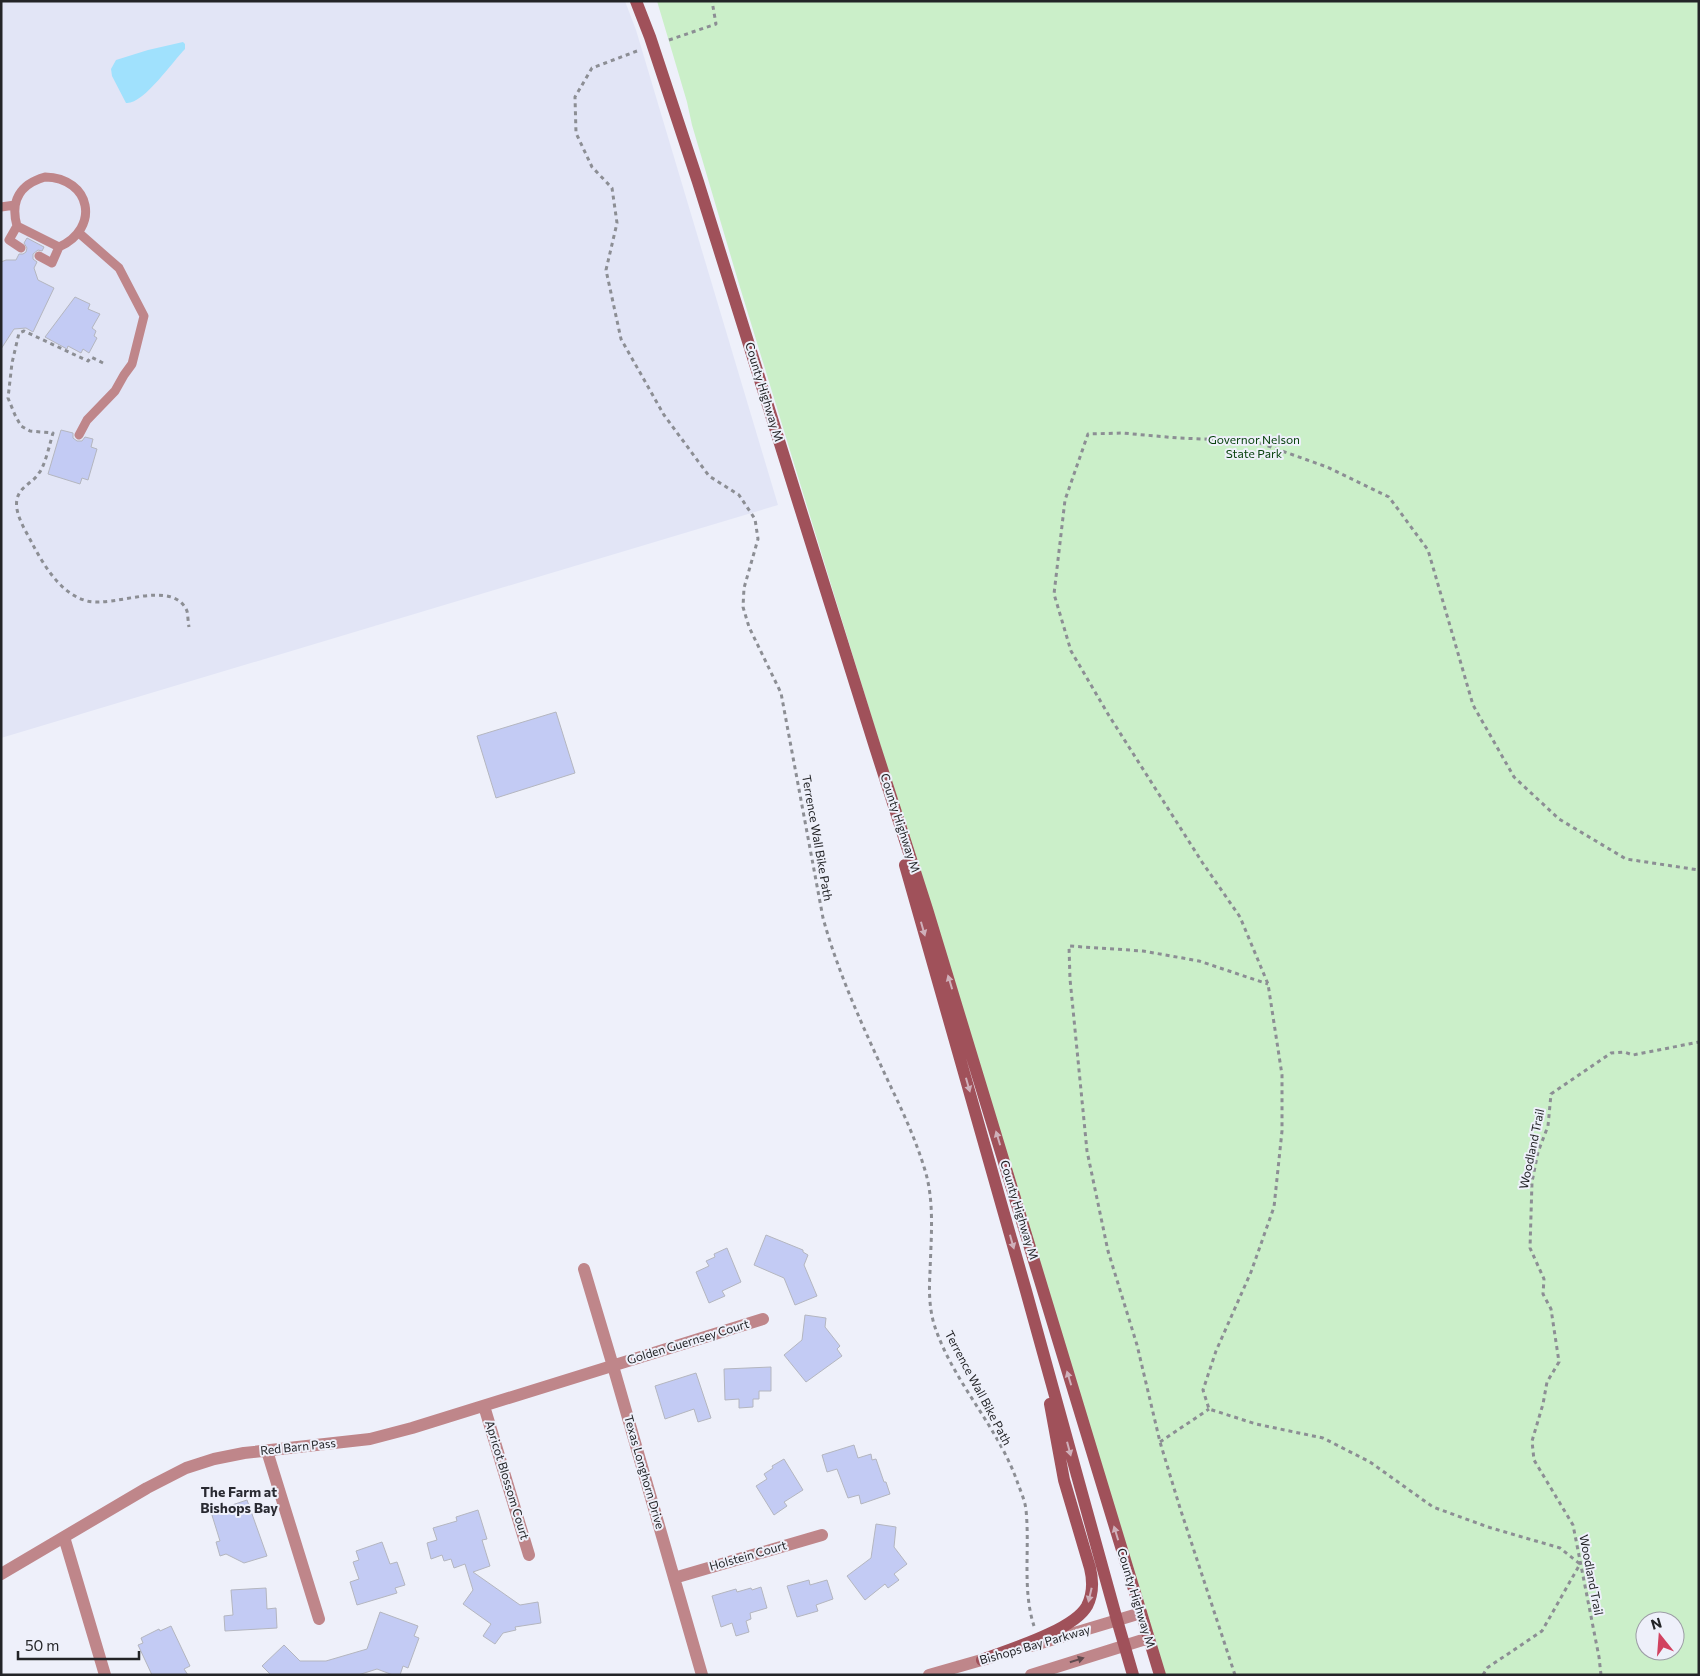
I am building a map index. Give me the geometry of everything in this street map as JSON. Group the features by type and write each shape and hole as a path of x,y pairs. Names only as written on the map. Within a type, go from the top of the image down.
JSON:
{"main road":[{"name":"County Highway M","path":"636,1 650,37 698,182 971,1049 1160,1675"},
{"name":"County Highway M","path":"643,1 650,37"},
{"name":"County Highway M","path":"875,747 902,855 1133,1675"},
{"path":"982,1660 1061,1628 1077,1617 1086,1607 1091,1596 1092,1578 1062,1473 1040,1342"}],"street":[{"name":"Texas Longhorn Drive","path":"584,1269 614,1366 702,1675"},
{"name":"Golden Guernsey Court","path":"614,1366 764,1319"},
{"name":"Red Barn Pass","path":"1,1574 147,1488 186,1468 214,1459 244,1453 370,1439 614,1366"},
{"name":"Apricot Blossom Court","path":"484,1406 529,1555"},
{"path":"267,1450 319,1619"},
{"name":"Holstein Court","path":"674,1578 822,1535"},
{"path":"64,1537 105,1675"},
{"name":"Bishops Bay Parkway","path":"929,1675 1141,1613"},
{"path":"1031,1675 1149,1638"}],"lane":[{"path":"21,248 9,240 17,226 14,216 15,205 22,190 35,180 45,177 67,180 83,198 86,210 84,222 79,233 70,242 59,247 52,263 38,256"},
{"path":"1,207 15,205"},
{"path":"17,226 59,247"},
{"path":"79,233 120,268 144,316 132,364 115,391 87,420 79,435"}],"path":[{"path":"669,40 716,24 712,1"},
{"name":"Terrence Wall Bike Path","path":"637,51 592,68 575,97 576,134 592,167 612,188 617,223 606,270 621,339 664,415 709,476 738,495 755,519 758,539 744,588 743,607 749,627 781,694 823,918 830,946 846,989 907,1122 924,1167 931,1195 929,1296 934,1324 949,1358 998,1442 1016,1478 1026,1507 1029,1612 1037,1638"},
{"path":"103,363 91,358 88,361 24,332 19,333 12,363 8,398 21,426 30,431 53,433 40,473 20,490 17,500 18,512 40,557 52,575 70,594 88,602 115,602 148,596 170,596 182,603 188,613 188,626"},
{"path":"1209,1409 1203,1390 1216,1351 1251,1272 1274,1207 1282,1131 1282,1075 1268,984 1240,917 1202,862 1108,714 1071,651 1054,594 1065,500 1088,434 1122,433 1178,438 1254,441 1327,467 1390,497 1428,550 1473,705 1514,777 1559,818 1626,859 1699,870"},
{"path":"1234,1675 1160,1442 1137,1345 1108,1251 1087,1151 1070,979 1069,946 1142,951 1199,961 1268,984"},
{"name":"Woodland Trail","path":"1601,1675 1573,1525 1534,1460 1532,1442 1547,1382 1559,1362 1551,1309 1543,1294 1544,1279 1530,1248 1532,1182 1538,1152 1548,1126 1551,1094 1611,1053 1624,1052 1633,1055 1699,1042"},
{"path":"1160,1442 1209,1409"},
{"path":"1209,1409 1256,1424 1323,1438 1370,1462 1433,1507 1488,1527 1560,1548 1580,1564 1542,1631 1487,1668 1483,1675"}],"shaded area":[{"path":"1,1 625,1 636,30 778,505 1,738"}],"green space":[{"name":"Governor Nelson State Park","path":"657,1 1699,1 1699,1675 1165,1675 692,125"}],"water":[{"path":"183,42 185,49 149,90 133,102 126,103 112,76 111,69 116,60"}],"building":[{"path":"27,238 44,247 42,251 38,250 33,254 33,259 37,262 34,268 38,280 54,288 33,332 26,328 14,329 1,349 1,262 16,260 19,254 26,252 27,248 24,243"},
{"path":"75,297 90,304 88,309 100,314 92,328 96,331 94,336 97,338 89,353 83,349 81,353 68,346 67,349 45,337"},
{"path":"61,430 73,433 73,438 77,441 82,441 85,437 93,439 91,447 97,449 88,480 82,478 80,484 48,474"},
{"path":"556,712 575,773 496,798 477,736"},
{"path":"766,1235 803,1250 808,1255 804,1265 817,1296 795,1305 784,1278 754,1265"},
{"path":"727,1248 741,1282 722,1291 725,1296 709,1303 696,1272 709,1266 706,1261 715,1257 714,1254"},
{"path":"805,1315 826,1318 825,1327 840,1346 837,1349 842,1356 806,1382 784,1355 802,1340"},
{"path":"771,1367 771,1391 759,1391 759,1399 753,1399 753,1407 739,1408 739,1399 725,1400 724,1369"},
{"path":"696,1373 711,1418 698,1422 694,1409 665,1419 655,1386"},
{"path":"854,1445 858,1458 871,1454 872,1460 876,1459 890,1494 861,1504 859,1495 848,1498 837,1469 827,1472 822,1455"},
{"path":"784,1459 803,1490 784,1502 787,1506 774,1515 756,1486 767,1479 764,1474 773,1468 772,1466"},
{"path":"247,1500 267,1556 244,1563 226,1554 220,1556 216,1542 220,1541 211,1512"},
{"path":"478,1510 487,1539 482,1540 490,1566 473,1572 520,1605 538,1602 541,1623 515,1627 516,1630 503,1633 495,1644 483,1636 491,1624 463,1604 473,1590 465,1564 454,1568 451,1559 444,1561 442,1555 431,1559 427,1543 437,1540 433,1528 457,1521 456,1517"},
{"path":"876,1524 896,1527 894,1547 907,1564 894,1574 899,1580 888,1588 885,1584 865,1600 847,1576 871,1558"},
{"path":"382,1542 390,1564 397,1562 405,1585 395,1588 397,1593 357,1605 350,1582 359,1579 353,1562 359,1560 356,1551"},
{"path":"809,1580 810,1585 827,1580 833,1599 816,1605 818,1611 797,1617 787,1586"},
{"path":"761,1587 767,1608 750,1613 751,1619 746,1621 749,1632 736,1636 732,1623 721,1627 712,1596 736,1589 737,1592"},
{"path":"266,1588 267,1609 276,1608 277,1628 225,1631 224,1616 233,1615 231,1590"},
{"path":"380,1612 418,1626 414,1636 419,1638 408,1668 403,1666 400,1675 393,1675 377,1669 358,1675 271,1675 262,1666 284,1645 300,1661 326,1661 367,1649"},
{"path":"171,1626 190,1666 184,1669 188,1675 152,1675 138,1645 143,1643 141,1638 159,1629 160,1631"}],"district":[{"name":"The Farm at Bishops Bay","path":"239,1500"}]}
